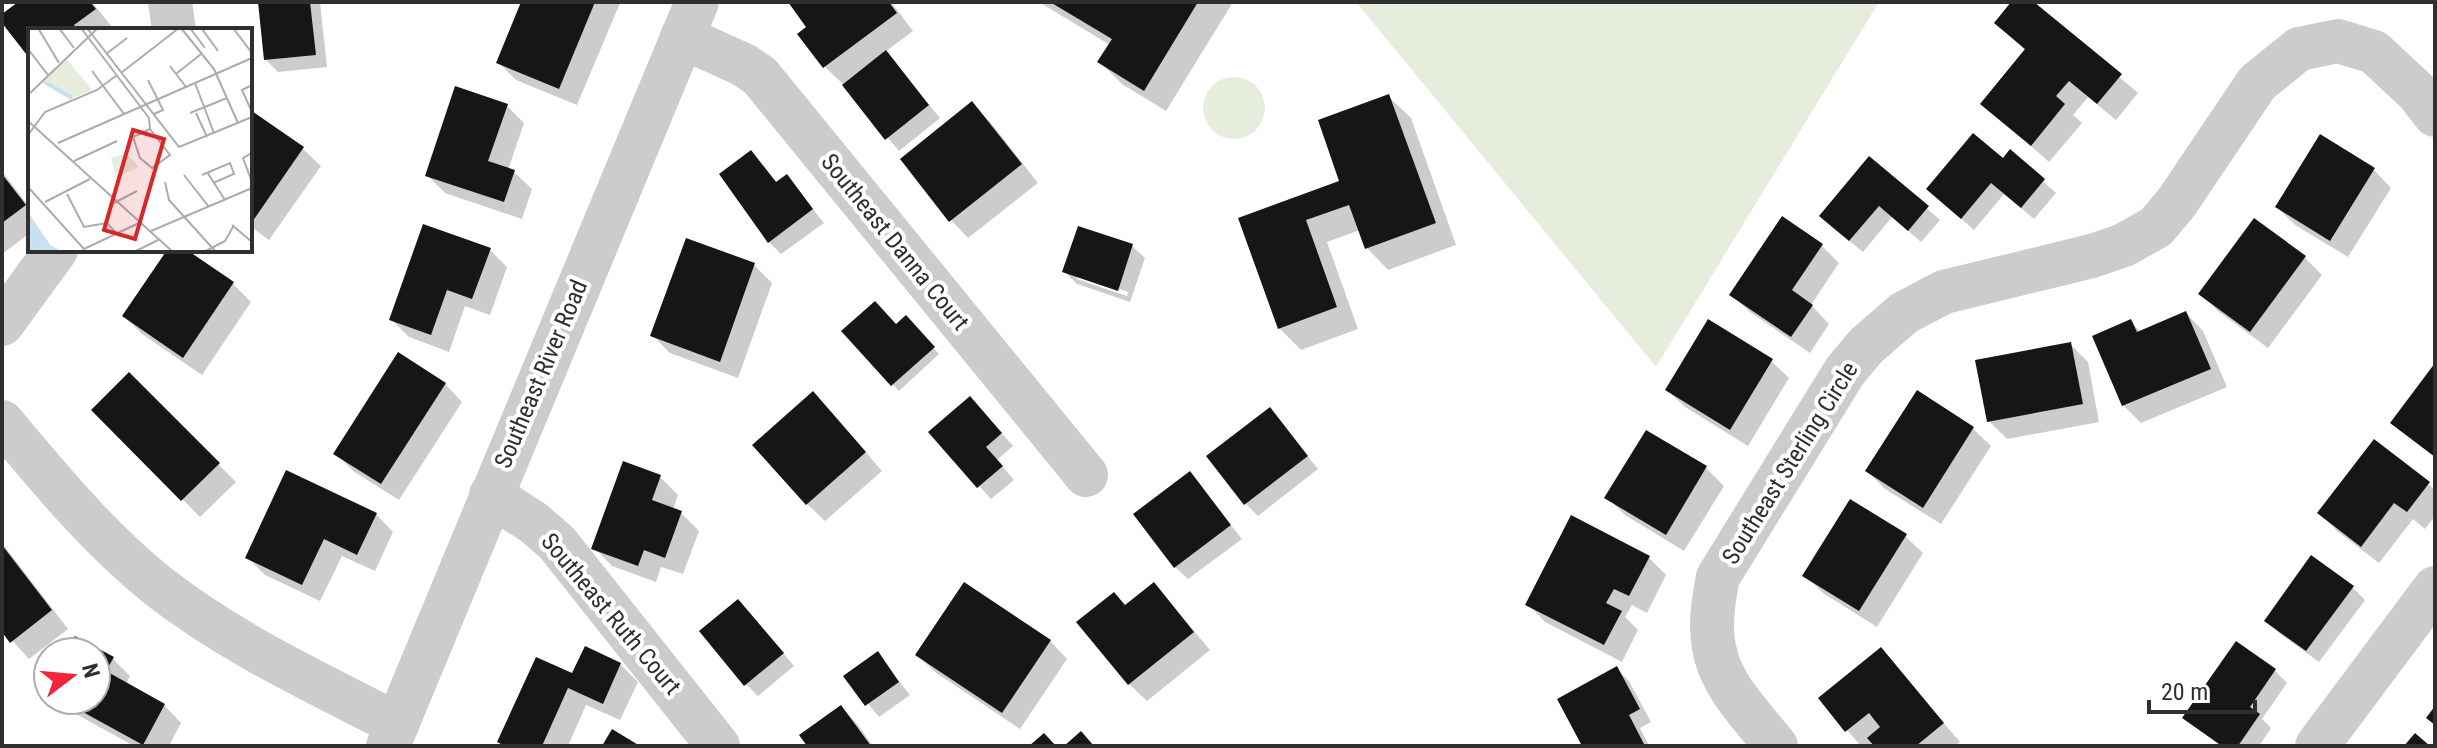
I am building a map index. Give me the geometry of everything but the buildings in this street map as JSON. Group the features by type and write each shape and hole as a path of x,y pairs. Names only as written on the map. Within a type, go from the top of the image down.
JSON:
{"street":[{"path":"170,2 174,28"},
{"name":"Southeast Danna Court","path":"689,20 760,76 1086,475"},
{"name":"Southeast River Road","path":"392,735 689,20"},
{"name":"Southeast Sterling Circle","path":"1776,746 1738,700 1718,668 1711,638 1711,609 1718,577 1845,371 1867,345 1904,313 1944,292 2092,256 2124,245 2156,227 2177,202 2257,83 2299,49 2338,41 2374,52 2418,93 2435,115"},
{"path":"2,324 55,252"},
{"path":"2,422 60,493 107,541 158,586 214,625 392,735"},
{"name":"Southeast Ruth Court","path":"491,495 534,523 557,543 718,746"},
{"path":"2317,746 2435,588"}],"green space":[{"path":"1356,2 1879,2 1656,367"},
{"path":"1234,77 1256,86 1265,108 1256,130 1234,139 1212,130 1203,108 1212,86"}]}
